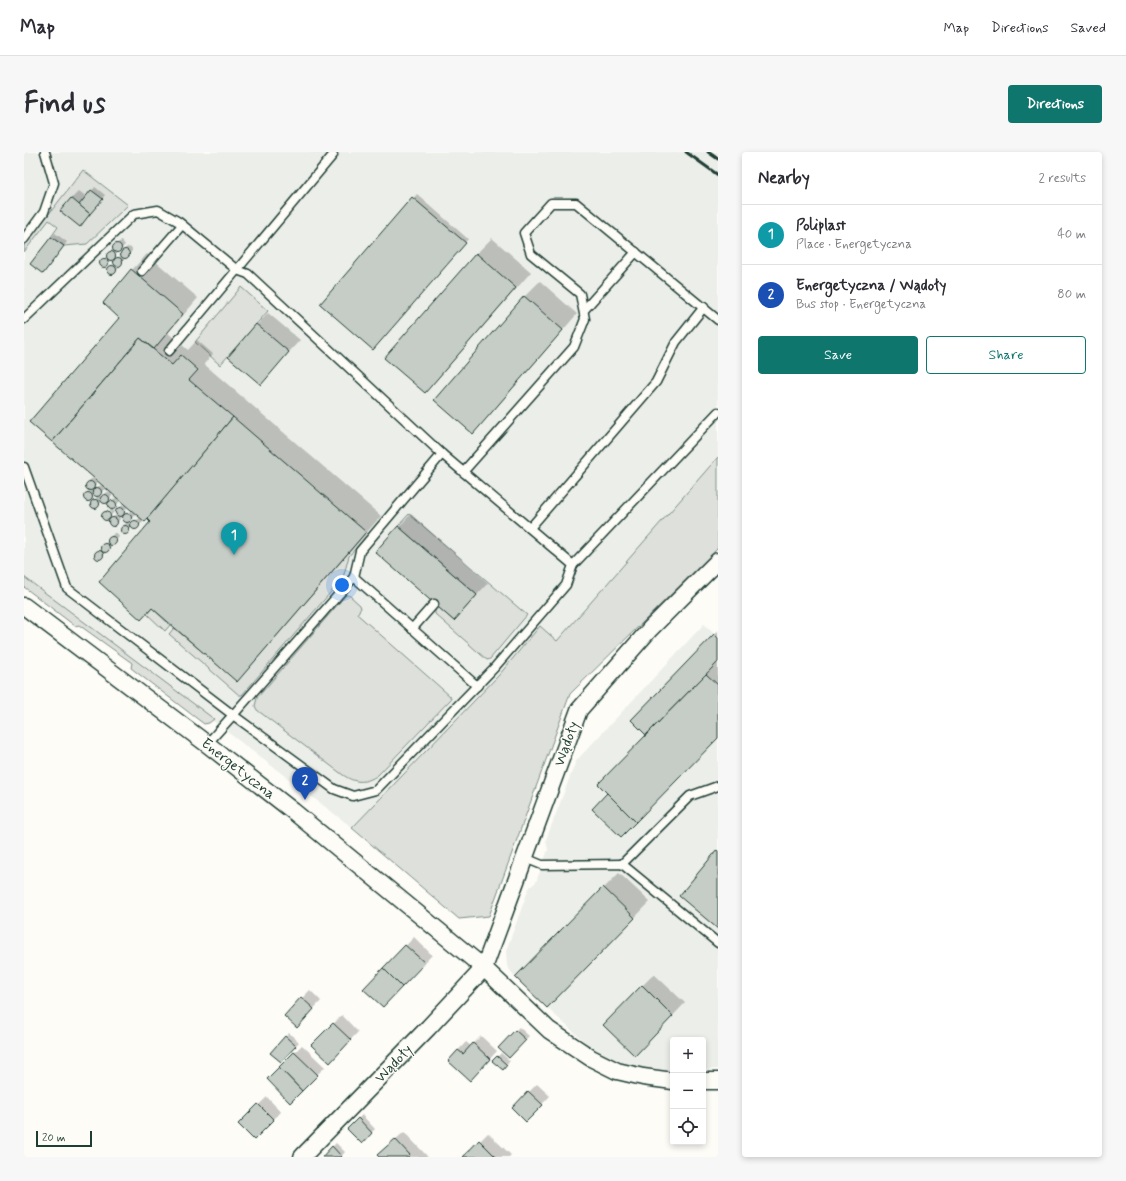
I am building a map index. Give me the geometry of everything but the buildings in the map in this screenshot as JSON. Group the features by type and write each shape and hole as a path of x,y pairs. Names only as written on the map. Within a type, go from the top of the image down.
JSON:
{"street":[{"name":"Wądoły","path":"302,1157 423,1034 484,968 579,710 650,629 718,561"},
{"name":"Energetyczna","path":"24,606 299,816 484,968"},
{"path":"484,968 549,1030 591,1058 617,1071 643,1077 670,1080"},
{"path":"706,1081 718,1081"}],"lane":[{"path":"24,239 44,212 54,183 46,152"},
{"path":"169,351 333,155"},
{"path":"463,472 574,347 585,318 580,294 531,254 524,232 550,203 576,203 718,320"},
{"path":"24,319 134,214 158,210 182,224 237,270 248,274 442,454 573,565"},
{"path":"142,271 182,224"},
{"path":"584,310 636,252"},
{"path":"530,528 656,382 676,342 704,307"},
{"path":"24,467 67,588 233,715 334,789 353,796 376,790 477,686 566,585 573,565 718,412"},
{"path":"206,744 354,577 360,551 442,454"},
{"path":"354,577 477,686"},
{"path":"412,629 434,604"},
{"path":"622,864 690,796 718,786"},
{"path":"525,858 542,865 622,864 718,943"}],"shaded area":[{"path":"24,152 718,152 718,514 358,832 221,727 24,581"},
{"path":"83,170 128,205 87,244 64,246 51,237 58,227 49,220 24,252 24,246"},
{"path":"241,287 268,311 220,365 195,342"},
{"path":"718,457 718,548 570,694 489,916 459,919 352,828 499,675 540,626 557,641"},
{"path":"409,514 527,615 490,659 487,660 435,614 435,610 438,607 454,621 477,595 398,526"},
{"path":"366,532 368,534 349,556 343,578 242,695 239,695 169,634 174,628 237,681"},
{"path":"24,577 214,719 209,723 204,724 131,668 132,663 79,625 75,626 24,587"},
{"path":"346,595 349,595 360,605 361,608 357,614 450,696 451,699 378,775 364,781 352,780 343,775 257,710 255,706 257,698"},
{"path":"152,608 170,625 165,631 147,614"},
{"path":"704,624 714,634 718,630 718,1069 706,1070 706,1037 670,1037 670,1071 616,1063 596,1052 547,1008 515,977 507,966 506,951 529,888 536,882 548,850 546,840 576,761"}],"railway":[{"path":"686,152 718,175"},
{"path":"708,152 718,159"}],"place":[{"name":"Poliplast","path":"234,555"},
{"name":"Energetyczna / Wądoły","path":"305,800"}]}
